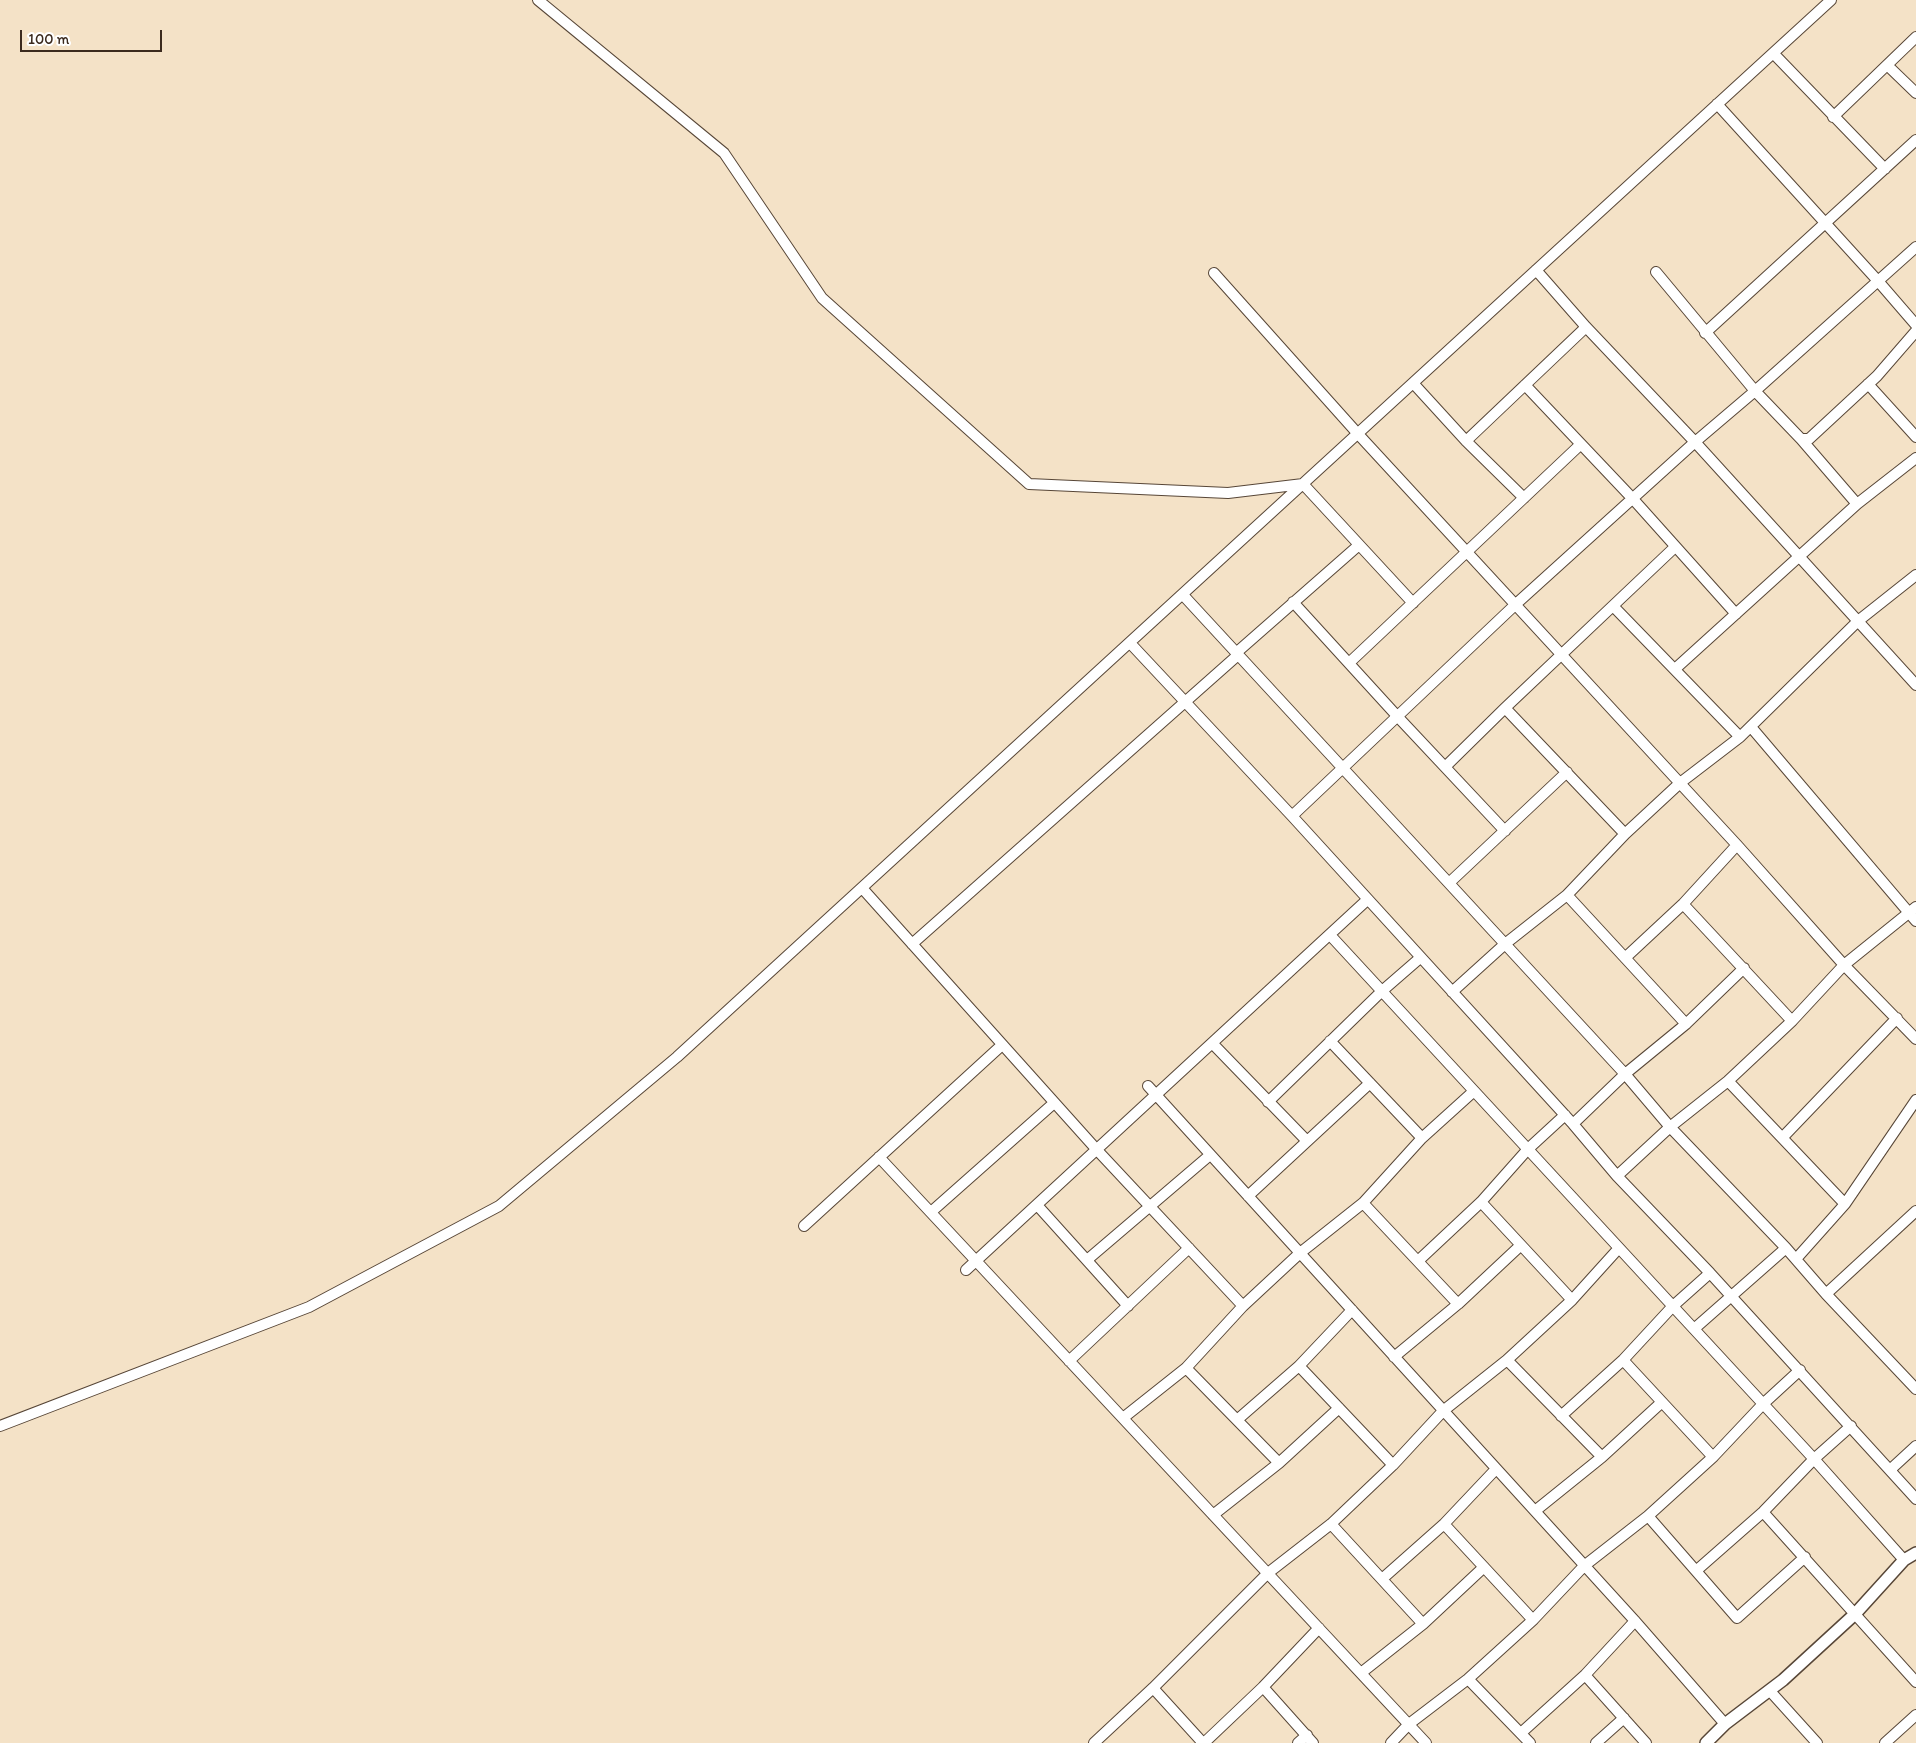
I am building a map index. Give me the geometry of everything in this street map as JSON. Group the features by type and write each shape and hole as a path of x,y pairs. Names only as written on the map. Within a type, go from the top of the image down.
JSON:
{"street":[{"path":"538,0 724,153 822,298 1029,484 1228,494 1304,484"},
{"path":"0,1426 309,1307 499,1206 677,1057 1831,0"},
{"path":"1833,117 1916,37"},
{"path":"1773,53 1884,169"},
{"path":"1887,65 1916,93"},
{"path":"1717,104 1878,281 1916,326"},
{"path":"1705,332 1916,140"},
{"path":"1292,816 1516,604 1695,442 1916,247"},
{"path":"1536,270 1915,683"},
{"path":"1656,272 1755,391 1857,504"},
{"path":"1214,273 1358,434 1737,845 1844,965 1916,1039"},
{"path":"1466,441 1586,326"},
{"path":"1800,439 1809,439 1868,384 1916,331"},
{"path":"1413,383 1466,441 1524,498"},
{"path":"1868,384 1916,437"},
{"path":"1525,385 1633,499 1736,614"},
{"path":"1349,663 1581,444"},
{"path":"1675,669 1857,504 1916,458"},
{"path":"1304,484 1413,603"},
{"path":"912,944 1359,544"},
{"path":"1445,767 1675,547"},
{"path":"1452,992 1505,944 1567,895 1625,834 1680,783 1740,737 1858,621 1916,575"},
{"path":"1183,595 1625,1074 1670,1127 1916,1388"},
{"path":"1294,602 1397,716 1505,830"},
{"path":"1613,606 1740,737"},
{"path":"1130,643 1292,816 1565,1115 1617,1176 1800,1370 1916,1499"},
{"path":"1505,708 1625,834"},
{"path":"1617,1176 1670,1127 1728,1081 1792,1021 1844,965 1914,914 1751,727"},
{"path":"1449,883 1567,772"},
{"path":"1625,958 1683,904 1737,845"},
{"path":"862,888 1054,1103 1243,1306"},
{"path":"1567,895 1686,1024"},
{"path":"966,1270 1367,900"},
{"path":"1683,904 1792,1021"},
{"path":"1330,935 1814,1459 1904,1560"},
{"path":"1268,1102 1382,991 1420,958"},
{"path":"1573,1124 1625,1074 1686,1024 1744,968"},
{"path":"1783,1137 1897,1018"},
{"path":"1330,1041 1422,1138"},
{"path":"1212,1043 1308,1141"},
{"path":"804,1226 1002,1044"},
{"path":"1728,1081 1845,1204"},
{"path":"1248,1196 1370,1083"},
{"path":"1148,1086 1635,1621 1725,1724"},
{"path":"1123,1418 1186,1368 1243,1306 1300,1253 1363,1203 1422,1138 1474,1091"},
{"path":"1796,1259 1845,1204 1916,1100"},
{"path":"931,1212 1054,1103"},
{"path":"1418,1261 1481,1202 1528,1149 1565,1115"},
{"path":"1087,1260 1210,1155"},
{"path":"879,1157 1426,1743"},
{"path":"1481,1202 1572,1300"},
{"path":"1363,1203 1458,1304"},
{"path":"1037,1205 1128,1306"},
{"path":"1826,1294 1916,1211"},
{"path":"1394,1357 1458,1304 1521,1245"},
{"path":"1069,1361 1189,1248"},
{"path":"1094,1743 1153,1688 1268,1573 1331,1524 1393,1465 1443,1411 1507,1360 1572,1300 1619,1248"},
{"path":"1694,1330 1786,1248"},
{"path":"1561,1416 1623,1360 1673,1306 1710,1273"},
{"path":"1237,1420 1299,1366 1352,1310"},
{"path":"1507,1360 1602,1457"},
{"path":"1623,1360 1713,1456"},
{"path":"1299,1366 1393,1465"},
{"path":"1186,1368 1279,1463"},
{"path":"1391,1743 1409,1724 1468,1679 1533,1620 1584,1566 1648,1516 1713,1456 1763,1404 1800,1370"},
{"path":"1535,1511 1602,1457 1662,1402"},
{"path":"1213,1515 1279,1463 1339,1408"},
{"path":"1697,1570 1763,1512 1814,1459 1851,1426"},
{"path":"1890,1469 1916,1446"},
{"path":"1382,1579 1444,1524 1496,1469"},
{"path":"1763,1512 1916,1682"},
{"path":"1648,1516 1737,1618 1805,1557"},
{"path":"1331,1524 1423,1624"},
{"path":"1444,1524 1533,1620"},
{"path":"1706,1743 1725,1724 1770,1691 1855,1614 1904,1560 1916,1553"},
{"path":"1361,1673 1423,1624 1484,1567"},
{"path":"1521,1733 1585,1675 1635,1621"},
{"path":"1153,1688 1203,1743 1263,1688 1319,1628"},
{"path":"1585,1675 1646,1743"},
{"path":"1468,1679 1530,1743"},
{"path":"1263,1688 1310,1739 1298,1743"},
{"path":"1770,1691 1817,1743"},
{"path":"1885,1743 1916,1715"},
{"path":"1596,1743 1624,1718"}]}
